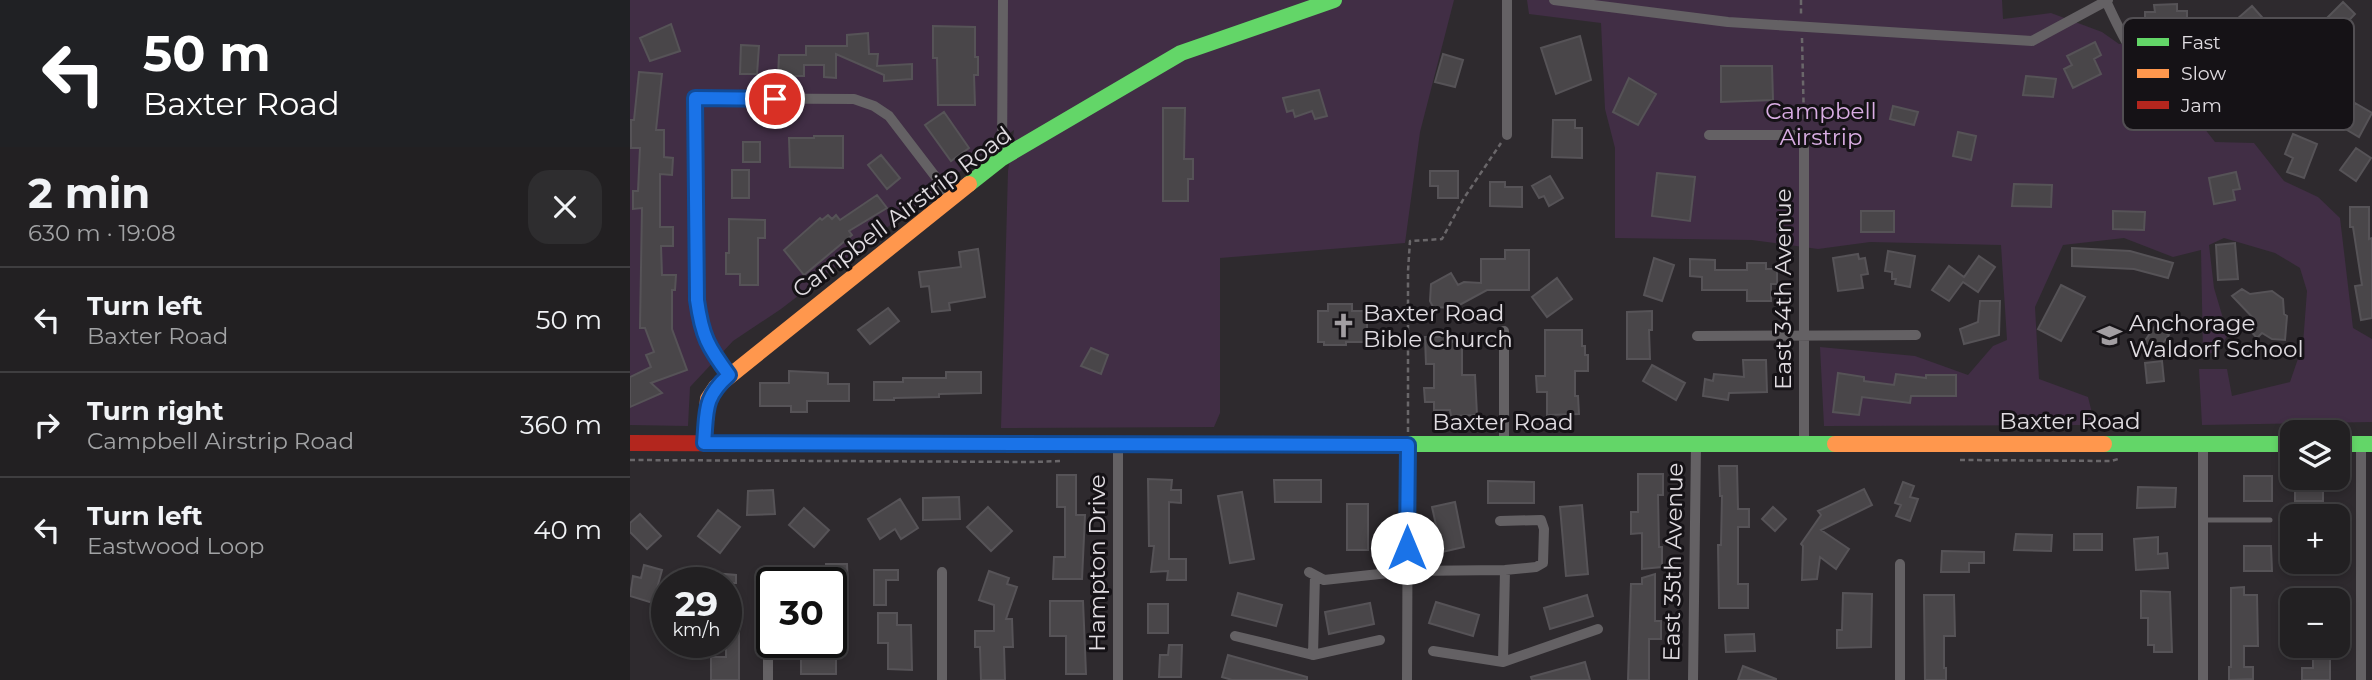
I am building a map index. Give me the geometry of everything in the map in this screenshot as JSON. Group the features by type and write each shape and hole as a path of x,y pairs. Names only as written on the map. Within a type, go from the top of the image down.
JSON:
{"street":[{"path":"1002,158 1003,0"},
{"name":"Campbell Airstrip Road","path":"704,443 708,399 716,387 1002,158 1181,53 1334,0"},
{"path":"1507,0 1507,135"},
{"path":"1554,0 1728,22 2032,41 2107,1 2123,34"},
{"path":"729,375 709,349 697,300 695,98 854,99 874,106 889,116 951,197"},
{"path":"1709,135 1804,135"},
{"name":"East 34th Avenue","path":"1804,135 1804,443"},
{"path":"1504,331 1504,444"},
{"path":"1696,336 1916,335"},
{"name":"Baxter Road","path":"630,443 2280,444"},
{"name":"East 35th Avenue","path":"1693,680 1696,443"},
{"path":"2203,444 2203,680"},
{"path":"2361,680 2366,444"},
{"name":"Hampton Drive","path":"1118,445 1118,680"},
{"path":"1407,680 1408,445"},
{"path":"1313,654 1312,573 1324,580 1407,571 1506,570 1536,567 1543,563 1544,528 1541,520 1500,521"},
{"path":"1900,564 1900,680"},
{"path":"1503,662 1506,570"},
{"path":"942,572 942,680"},
{"path":"1433,651 1503,662 1598,629"},
{"path":"1235,636 1313,654 1380,640"},
{"path":"768,658 768,680"}],"lane":[{"path":"2203,520 2270,520"}],"path":[{"path":"1802,27 1804,135"},
{"path":"1408,445 1409,241 1441,239 1464,198 1507,135"}],"green space":[{"path":"630,0 1454,0 1420,132 1405,243 1220,258 1220,413 1214,427 1001,428 1008,171 1014,130 781,309 733,341 690,387 688,426 630,425"},
{"name":"Campbell Airstrip","path":"1527,0 2002,0 2003,19 2051,13 2102,32 2119,44 2123,44 2123,130 2206,130 2215,142 2254,143 2284,181 2318,197 2340,218 2353,328 2372,339 2372,422 2280,420 2280,424 2202,425 2199,369 2227,369 2232,396 2290,382 2303,344 2307,291 2300,268 2275,253 2224,238 2209,245 2214,288 2228,335 2217,351 2203,356 2201,250 2173,257 2124,238 2063,245 2035,307 2039,379 2088,397 2095,425 1824,426 1820,347 1915,356 1968,375 1993,346 2007,340 2001,245 1870,242 1818,249 1752,240 1615,238 1615,148 1605,109 1601,23 1529,14"}],"building":[{"path":"2343,2 2355,14 2351,18 2327,18"},
{"path":"2177,4 2177,11 2187,11 2187,18 2145,18 2145,12 2155,12 2154,5"},
{"path":"2252,6 2263,18 2238,18"},
{"path":"671,24 680,51 650,61 640,38"},
{"path":"933,26 975,27 978,75 974,75 975,105 938,105"},
{"path":"868,33 869,54 878,54 877,66 912,64 912,79 884,81 884,75 836,54 836,78 824,77 824,65 804,65 804,76 778,76 779,55 806,55 806,46 847,46 847,35"},
{"path":"1580,36 1591,80 1556,94 1541,48"},
{"path":"2095,42 2101,55 2094,59 2101,74 2073,88 2064,69 2072,65 2067,56"},
{"path":"741,45 759,46 757,74 740,74"},
{"path":"1443,54 1463,60 1455,87 1435,82"},
{"path":"1721,66 1772,66 1773,100 1721,102"},
{"path":"639,72 662,74 656,130 664,130 664,157 673,158 672,175 660,174 660,227 673,227 673,246 661,246 662,275 676,275 675,290 672,290 672,329 687,370 651,383 662,393 630,407 630,377 651,367 646,355 654,352 645,328 640,328 642,208 633,209 633,191 638,191 640,148 631,148 631,120 634,120"},
{"path":"2026,76 2056,79 2053,97 2023,95"},
{"path":"1629,78 1656,94 1638,125 1613,112"},
{"path":"1319,90 1327,116 1315,119 1312,111 1295,117 1293,110 1287,112 1283,98"},
{"path":"2354,105 2372,113 2359,137 2347,130 2354,130"},
{"path":"1893,106 1918,112 1914,125 1890,119"},
{"path":"1163,108 1185,108 1184,159 1193,159 1193,179 1188,179 1188,201 1163,201"},
{"path":"944,112 969,148 951,161 925,125"},
{"path":"1553,120 1575,120 1575,128 1582,128 1582,158 1552,157"},
{"path":"1958,132 1976,136 1971,160 1953,156"},
{"path":"2293,134 2317,144 2304,178 2287,172 2293,158 2285,154"},
{"path":"843,136 843,168 790,167 789,138"},
{"path":"743,142 760,142 760,162 743,162"},
{"path":"2356,148 2371,158 2356,181 2340,170"},
{"path":"881,155 900,178 887,189 868,165"},
{"path":"732,170 749,170 749,198 732,198"},
{"path":"1430,171 1458,171 1458,198 1438,198 1438,186 1430,186"},
{"path":"2236,172 2240,189 2233,190 2235,200 2214,204 2209,178"},
{"path":"1657,173 1695,177 1690,221 1652,216"},
{"path":"1550,176 1563,198 1549,206 1544,196 1539,198 1532,186"},
{"path":"1490,182 1505,182 1505,187 1522,187 1522,207 1490,206"},
{"path":"2014,184 2052,185 2051,207 2012,206"},
{"path":"877,195 887,208 849,231 852,235 804,275 784,250 820,218 822,220 828,215 832,219 836,215 840,220"},
{"path":"2350,207 2369,207 2369,239 2372,238 2372,318 2361,320 2355,286 2362,285 2353,227 2350,227"},
{"path":"1861,211 1894,211 1894,232 1861,232"},
{"path":"2113,211 2145,212 2144,230 2113,229"},
{"path":"729,219 765,220 765,238 758,238 758,285 740,285 740,274 726,274"},
{"path":"2235,243 2238,279 2218,280 2216,245"},
{"path":"2072,248 2130,251 2173,263 2168,278 2134,269 2072,266"},
{"path":"978,249 985,297 949,303 950,310 932,312 929,286 921,287 919,272 961,267 959,252"},
{"path":"1505,250 1529,250 1529,290 1487,290 1454,308 1433,307 1430,301 1431,284 1451,273 1458,285 1464,282 1481,283 1481,259 1505,259"},
{"path":"1888,251 1915,256 1910,287 1895,284 1896,279 1892,279 1892,272 1885,271"},
{"path":"1858,254 1859,259 1865,258 1868,274 1861,275 1863,288 1838,291 1833,258"},
{"path":"1979,256 1995,267 1978,292 1963,282 1949,301 1932,290 1949,266 1964,277"},
{"path":"1654,258 1674,265 1662,301 1644,295"},
{"path":"1690,259 1715,260 1715,270 1747,270 1747,263 1766,263 1766,269 1777,269 1777,284 1771,284 1771,301 1747,301 1747,290 1702,290 1702,277 1690,276"},
{"path":"1557,278 1572,299 1547,317 1532,297"},
{"path":"2061,285 2085,297 2061,341 2038,329"},
{"path":"2242,289 2250,294 2272,291 2283,299 2284,314 2287,316 2285,340 2272,339 2262,333 2257,338 2248,328 2256,321 2232,296"},
{"path":"1980,301 2000,301 1999,335 1964,344 1960,329 1978,322"},
{"name":"Baxter Road Bible Church","path":"1328,304 1352,304 1352,311 1367,311 1367,342 1324,345 1324,342 1318,342 1318,311 1328,311"},
{"path":"888,308 899,321 870,344 858,330"},
{"path":"1652,311 1652,330 1649,330 1650,359 1627,359 1627,312"},
{"path":"2155,326 2169,335 2157,351 2144,342"},
{"path":"1545,330 1582,330 1582,346 1585,346 1585,355 1588,355 1588,371 1575,371 1575,396 1578,396 1579,414 1547,415 1547,392 1537,392 1536,376 1545,376"},
{"path":"1425,337 1453,337 1453,342 1462,342 1462,375 1475,375 1477,415 1451,416 1450,410 1434,410 1434,402 1425,402 1424,388 1434,388 1434,364 1426,364"},
{"path":"1091,348 1108,355 1101,374 1081,366"},
{"path":"1743,360 1766,360 1767,392 1729,393 1728,400 1703,396 1705,379 1713,381 1714,374 1744,377"},
{"path":"2162,361 2164,381 2147,383 2145,363"},
{"path":"1652,365 1685,383 1676,400 1643,381"},
{"path":"789,371 828,373 828,384 849,384 849,401 807,401 807,412 791,412 791,406 760,406 760,383 789,383"},
{"path":"946,372 981,372 981,393 874,400 874,382 903,382 903,378 946,378"},
{"path":"1838,373 1864,377 1864,381 1894,385 1896,374 1926,378 1926,375 1956,375 1956,396 1911,396 1910,403 1862,397 1859,415 1833,412"},
{"path":"1719,466 1737,466 1738,509 1749,509 1749,527 1738,527 1738,584 1748,584 1748,608 1719,608 1718,545 1721,545 1722,496"},
{"path":"1638,474 1663,474 1663,495 1658,495 1662,567 1642,569 1642,533 1631,534 1631,512 1638,512"},
{"path":"1057,475 1076,475 1076,515 1085,515 1082,579 1053,579 1054,557 1065,557 1065,507 1057,507"},
{"path":"2244,476 2272,476 2272,501 2244,501"},
{"path":"1148,479 1172,480 1171,490 1181,490 1181,503 1169,502 1169,559 1186,559 1186,580 1167,580 1168,571 1151,572 1154,546 1149,546"},
{"path":"1274,480 1321,480 1321,502 1275,502"},
{"path":"1488,481 1534,482 1534,503 1488,503"},
{"path":"1903,482 1914,486 1910,497 1918,499 1910,521 1896,516 1901,505 1895,503"},
{"path":"2138,487 2176,488 2175,507 2137,508"},
{"path":"1864,489 1872,505 1821,530 1849,549 1836,569 1820,557 1817,579 1802,580 1801,544 1821,515 1818,511"},
{"path":"773,490 775,514 747,515 748,491"},
{"path":"2295,490 2323,490 2323,501 2295,501"},
{"path":"1242,492 1254,559 1230,563 1218,496"},
{"path":"959,497 960,519 923,520 923,498"},
{"path":"900,499 918,528 901,539 895,529 880,539 868,519"},
{"path":"1455,502 1464,547 1442,552 1432,507"},
{"path":"1347,504 1368,504 1368,550 1347,550"},
{"path":"1582,505 1588,574 1566,576 1560,507"},
{"path":"988,507 1012,531 991,551 967,527"},
{"path":"1773,507 1786,519 1775,531 1762,519"},
{"path":"804,508 829,530 814,547 789,525"},
{"path":"718,510 740,527 720,553 698,536"},
{"path":"640,514 661,536 647,549 630,532 630,523"},
{"path":"2016,534 2052,535 2051,551 2014,550"},
{"path":"2074,534 2102,534 2102,550 2074,550"},
{"path":"2158,537 2158,554 2167,553 2168,568 2136,570 2134,539"},
{"path":"2244,546 2271,546 2272,571 2244,571"},
{"path":"1942,551 1984,552 1984,563 1969,563 1969,572 1941,572"},
{"path":"826,564 847,564 848,589 847,567 826,567"},
{"path":"644,565 651,567 651,602 630,596 633,576 641,578"},
{"path":"874,570 898,570 898,580 886,580 886,605 874,605"},
{"path":"989,571 1009,578 1007,584 1017,587 1006,619 1012,619 1013,647 1004,647 1005,680 981,680 980,647 975,647 975,631 994,631 994,605 979,600"},
{"path":"1655,574 1655,621 1661,621 1661,639 1649,639 1649,680 1628,680 1631,584 1642,584 1642,578"},
{"path":"2244,587 2244,595 2257,595 2258,646 2244,646 2244,667 2253,667 2253,679 2229,680 2231,588"},
{"path":"2141,591 2170,592 2172,652 2154,652 2154,645 2148,645 2148,618 2141,618"},
{"path":"1238,593 1282,605 1276,626 1232,615"},
{"path":"1843,593 1872,594 1871,647 1837,648 1837,630 1842,630"},
{"path":"1587,595 1593,616 1550,629 1544,608"},
{"path":"1924,595 1954,595 1955,636 1944,636 1946,680 1925,680"},
{"path":"1050,601 1083,601 1086,674 1066,674 1066,636 1050,636"},
{"path":"1436,602 1479,615 1473,636 1429,623"},
{"path":"1370,603 1374,624 1329,634 1325,612"},
{"path":"1148,604 1168,604 1168,633 1148,633"},
{"path":"878,613 897,613 897,625 911,625 912,670 888,669 888,643 878,643"},
{"path":"1754,634 1755,651 1726,652 1725,635"},
{"path":"1169,645 1182,645 1181,677 1159,677 1160,655 1168,655"},
{"path":"1228,655 1307,677 1307,680 1232,680 1222,677"},
{"path":"711,658 739,658 739,680 711,680"},
{"path":"801,658 836,658 836,674 801,674"},
{"path":"2313,658 2330,658 2330,680 2302,680 2302,668 2313,668"},
{"path":"1585,662 1590,680 1532,680 1531,677"},
{"path":"1743,666 1776,679 1776,680 1738,680"}],"traffic: fast":[{"path":"969,184 1002,158 1181,53 1334,0"},
{"path":"959,444 1835,444"},
{"path":"2104,444 2280,444"},
{"path":"2350,444 2372,444"}],"traffic: slow":[{"path":"704,443 708,399 716,387 969,184"},
{"path":"1835,444 2104,444"}],"traffic: jam":[{"path":"630,443 959,444"}],"place":[{"name":"Baxter Road Bible Church","path":"1343,326"},
{"name":"Anchorage Waldorf School","path":"2109,336"}],"route":[{"path":"775,99 695,98 697,300 709,349 729,375 708,399 704,443 1408,445 1407,548"}]}
